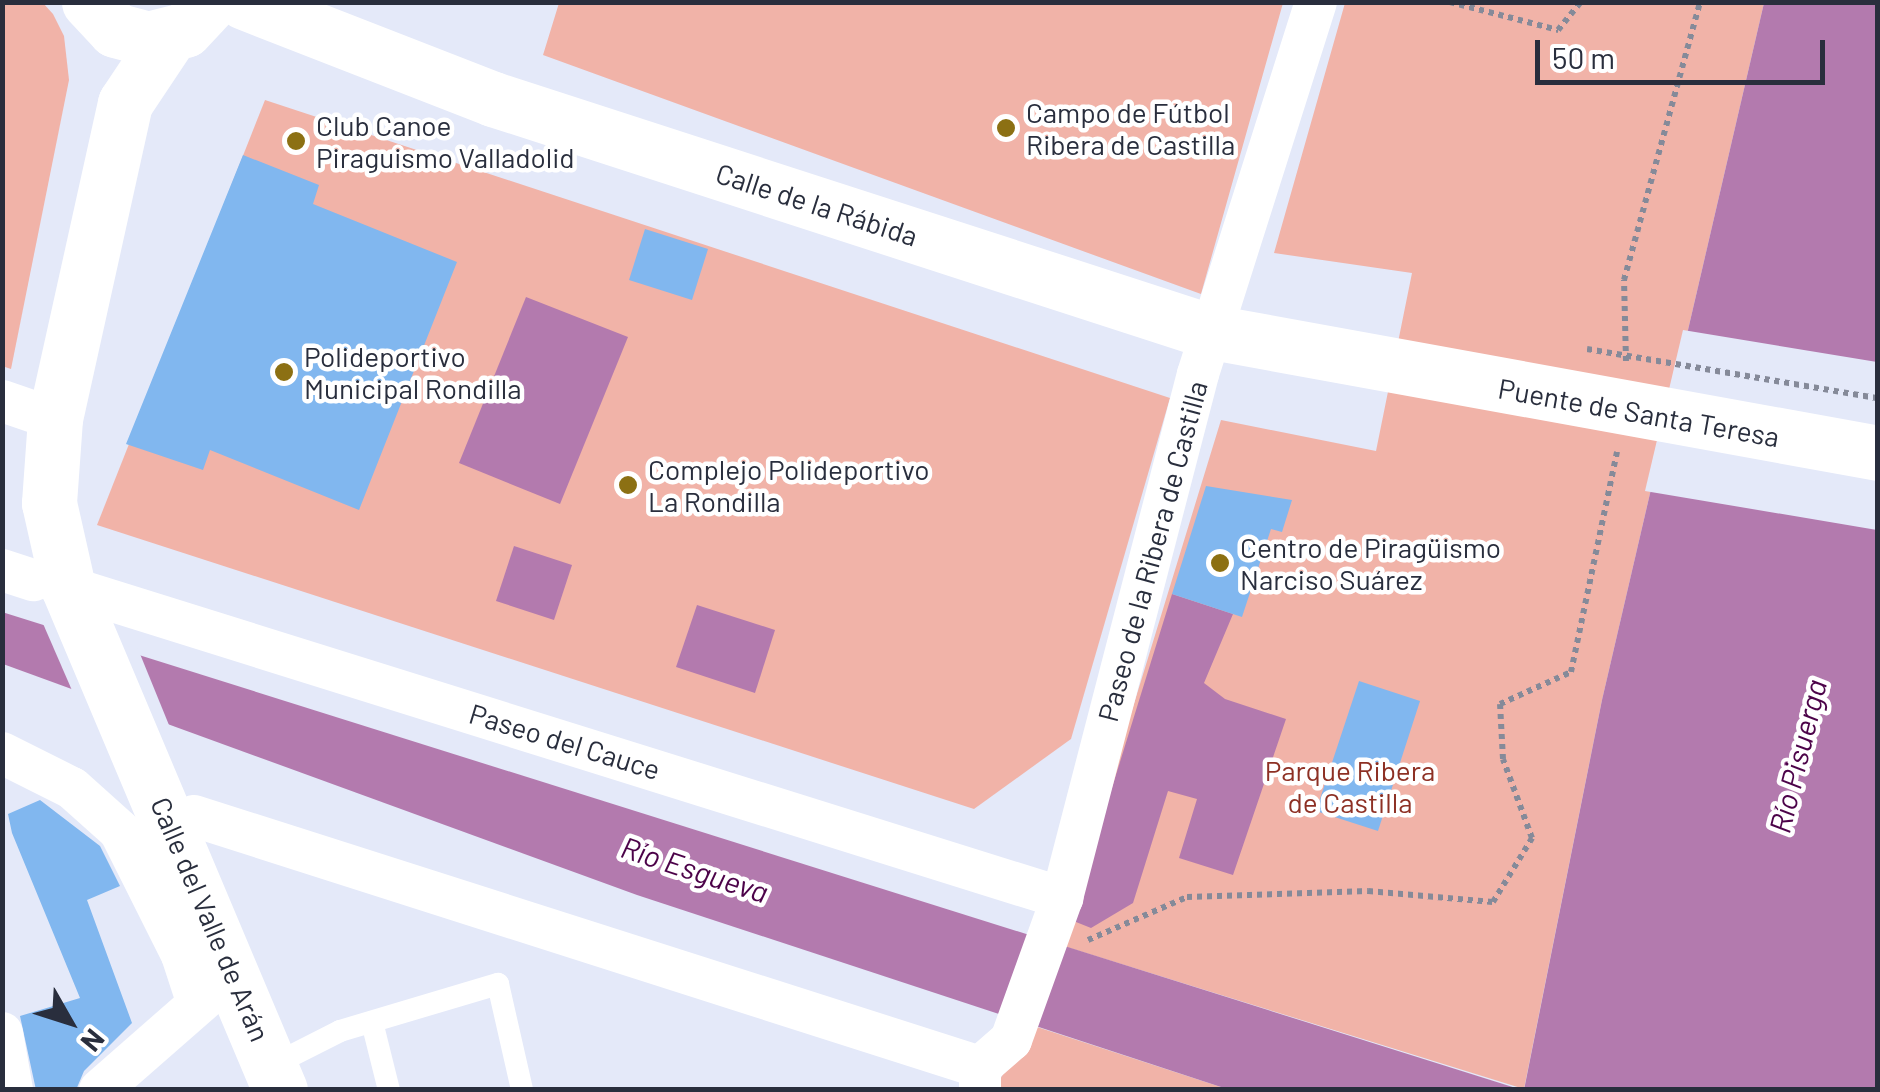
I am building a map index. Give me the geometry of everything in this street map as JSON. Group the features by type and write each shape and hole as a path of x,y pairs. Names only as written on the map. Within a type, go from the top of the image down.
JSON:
{"main road":[{"path":"125,102 169,37 211,2"},
{"name":"Calle de la Rábida","path":"244,2 493,98 1212,332 1400,371"},
{"path":"102,16 148,39 169,37"},
{"path":"102,16 125,102"},
{"name":"Calle del Valle de Arán","path":"125,102 54,419 49,502 35,579 140,750 216,988 276,1077"},
{"name":"Puente de Santa Teresa","path":"1400,371 1878,454"}],"street":[{"name":"Paseo de la Ribera de Castilla","path":"980,1078 1011,1040 1056,916 1212,332 1316,2"},
{"path":"2,401 54,419"},
{"name":"Paseo del Cauce","path":"35,579 1056,916"},
{"name":"Calle del Valle de Arán","path":"2,753 72,788 120,831 182,955 216,988"},
{"path":"194,816 980,1078"},
{"path":"100,1090 216,988"},
{"path":"2,1034 12,1090"}],"lane":[{"path":"276,1077 372,1022 498,984 522,1090"},
{"path":"372,1022 389,1090"}],"path":[{"path":"1450,2 1558,30 1581,2"},
{"path":"1565,345 1878,398"},
{"path":"1056,916 1094,943 1187,897 1368,891 1493,902 1532,838 1503,759"}],"green space":[{"name":"Campo de Fútbol Ribera de Castilla","path":"559,2 1283,3 1201,294 543,55"},
{"path":"2,3 43,3 53,14 64,36 69,80 11,369 2,366"},
{"name":"Parque Ribera de Castilla","path":"1345,3 1764,3 1602,700 1524,1089 1060,945 1221,420 1376,451 1412,273 1274,253"},
{"name":"Complejo Polideportivo La Rondilla","path":"265,100 1170,398 1071,739 974,809 97,525"},
{"path":"1031,1025 1227,1089 994,1090"}],"water":[{"name":"Río Pisuerga","path":"1764,3 1877,3 1877,1089 1524,1090 1602,700"},
{"path":"526,297 628,337 560,504 459,463"},
{"path":"514,546 572,565 554,620 496,601"},
{"path":"1172,594 1233,614 1204,683 1225,699 1286,719 1233,875 1179,858 1197,799 1168,791 1133,903 1091,928 1071,920"},
{"path":"697,605 775,630 755,693 676,667"},
{"name":"Río Esgueva","path":"2,612 1519,1089 1227,1089 637,895 3,664"}],"pier":[{"path":"1683,330 1877,362 1877,530 1645,491"},
{"path":"41,619 138,649 171,730 74,695"}],"building":[{"name":"Polideportivo Municipal Rondilla","path":"243,155 319,185 313,204 457,262 359,510 210,450 203,470 126,444"},
{"path":"645,229 708,249 692,300 629,280"},
{"name":"Centro de Piragüismo Narciso Suárez","path":"1206,486 1292,500 1282,532 1271,529 1242,617 1172,594"},
{"path":"1359,681 1420,701 1378,831 1316,811"},
{"path":"40,800 100,846 120,886 87,900 132,1023 84,1071 76,1090 36,1090 20,1016 80,998 12,833 8,814"}],"place":[{"name":"Campo de Fútbol Ribera de Castilla","path":"1006,128"},
{"name":"Club Canoe Piraguismo Valladolid","path":"296,141"},
{"name":"Polideportivo Municipal Rondilla","path":"284,372"},
{"name":"Complejo Polideportivo La Rondilla","path":"628,485"},
{"name":"Centro de Piragüismo Narciso Suárez","path":"1220,563"}]}
